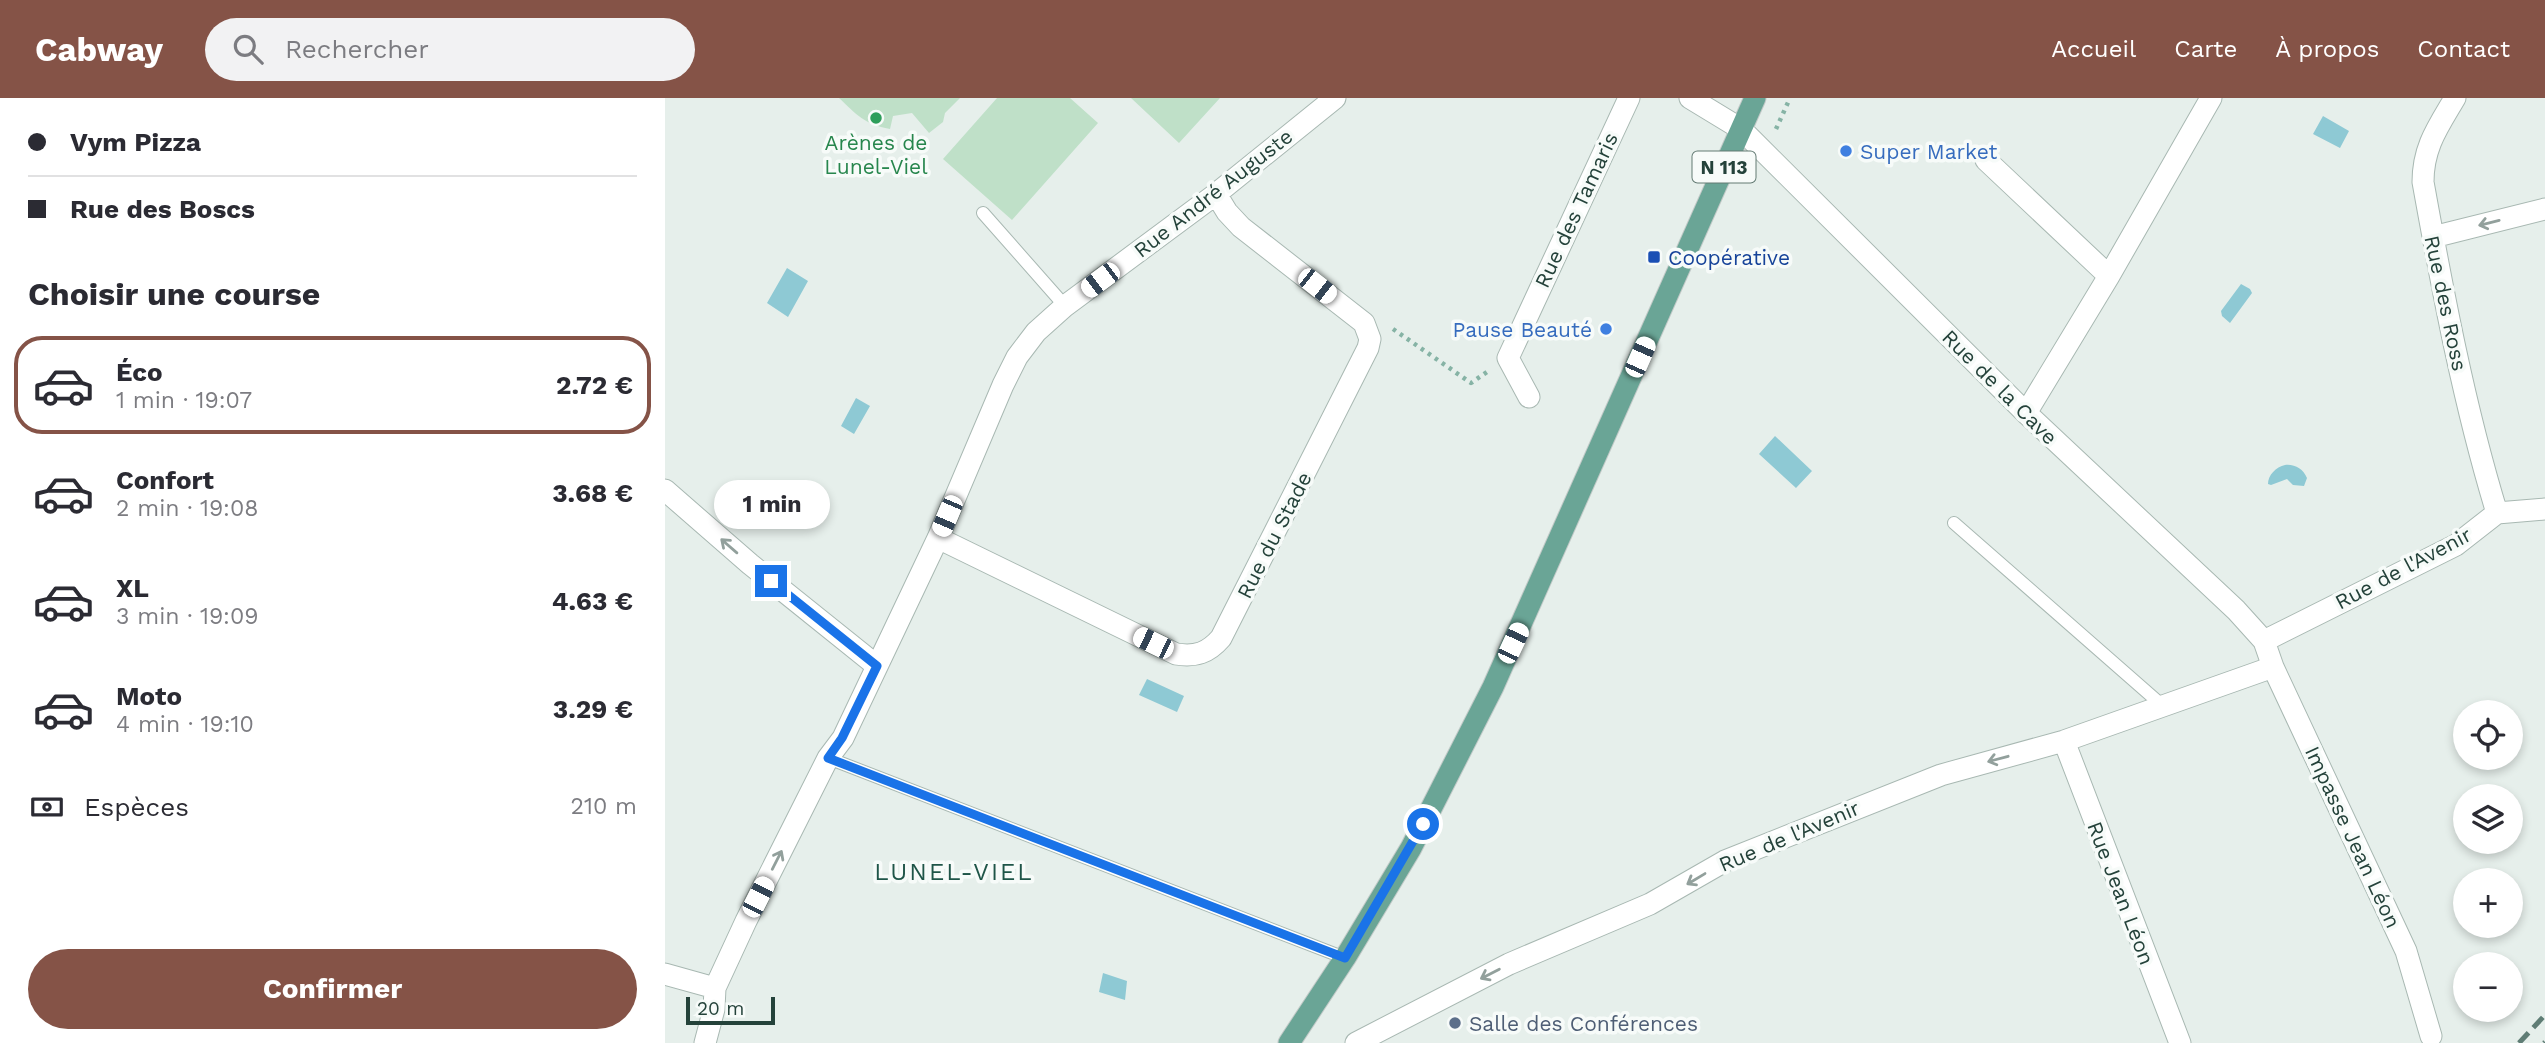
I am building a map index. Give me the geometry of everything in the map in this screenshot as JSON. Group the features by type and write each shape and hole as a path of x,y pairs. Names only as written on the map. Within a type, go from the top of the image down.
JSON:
{"main road":[{"name":"N 113","path":"1289,1043 1345,958 1411,848 1493,687 1755,98"}],"street":[{"name":"Rue André Auguste","path":"705,1043 714,1009 715,988 746,920 877,666 938,538 1017,357 1036,332 1065,306 1216,194 1335,98"},
{"name":"Rue des Tamaris","path":"1508,358 1629,98"},
{"path":"1690,98 1741,129"},
{"path":"2026,413 2211,98"},
{"name":"Rue des Ross","path":"2455,98 2429,143 2423,162 2423,182 2463,385 2497,513"},
{"name":"Rue de la Cave","path":"1741,129 2026,413 2236,610 2264,641"},
{"path":"1986,160 2109,275"},
{"path":"1216,194 1227,212 1241,227 1364,323"},
{"path":"2433,237 2545,209"},
{"name":"Rue du Stade","path":"938,538 1176,654 1202,654 1221,638 1368,348 1370,339 1364,323"},
{"path":"1508,358 1529,397"},
{"path":"665,490 750,564 877,666"},
{"path":"2497,513 2545,509"},
{"name":"Rue de l'Avenir","path":"2264,641 2456,545 2497,513"},
{"name":"Impasse Jean Léon","path":"2264,641 2273,667 2406,951 2431,1036"},
{"name":"Rue de l'Avenir","path":"1356,1043 1509,964 1650,904 1725,861 1941,775 2064,741 2273,667"},
{"name":"Rue Jean Léon","path":"2064,741 2180,1043"},
{"path":"665,974 715,988"}],"lane":[{"path":"983,213 1065,306"},
{"path":"1954,523 2164,707"},
{"path":"828,758 1345,958"}],"path":[{"path":"1765,153 1790,98"},
{"path":"1364,323 1386,324 1471,383 1508,358"}],"green space":[{"name":"Arènes de Lunel-Viel","path":"839,98 960,98 945,113 943,122 929,133 912,113 893,116 890,129 867,121"},
{"path":"997,98 1070,98 1098,123 1012,220 943,159"},
{"path":"1131,98 1220,98 1179,143"}],"water":[{"path":"2323,116 2349,131 2340,148 2313,134"},
{"path":"787,268 808,281 788,317 767,303"},
{"path":"2241,284 2252,293 2230,323 2222,316 2221,311"},
{"path":"856,398 870,406 854,434 841,426"},
{"path":"1775,436 1812,471 1796,488 1759,454"},
{"path":"2285,465 2295,466 2303,472 2307,478 2304,486 2293,485 2287,479 2268,484 2273,472"},
{"path":"1147,679 1184,696 1177,712 1139,695"},
{"path":"1103,973 1127,981 1125,1000 1099,992"}],"railway":[{"path":"2519,1043 2545,1015"}],"place":[{"name":"Arènes de Lunel-Viel","path":"876,118"},
{"name":"Super Market","path":"1846,151"},
{"name":"Coopérative","path":"1654,257"},
{"name":"Pause Beauté","path":"1606,329"},
{"name":"Salle des Conférences","path":"1455,1023"}],"district":[{"name":"LUNEL-VIEL","path":"954,872"}],"route":[{"path":"771,581 877,666 842,738 828,758 1345,958 1423,824"}]}
